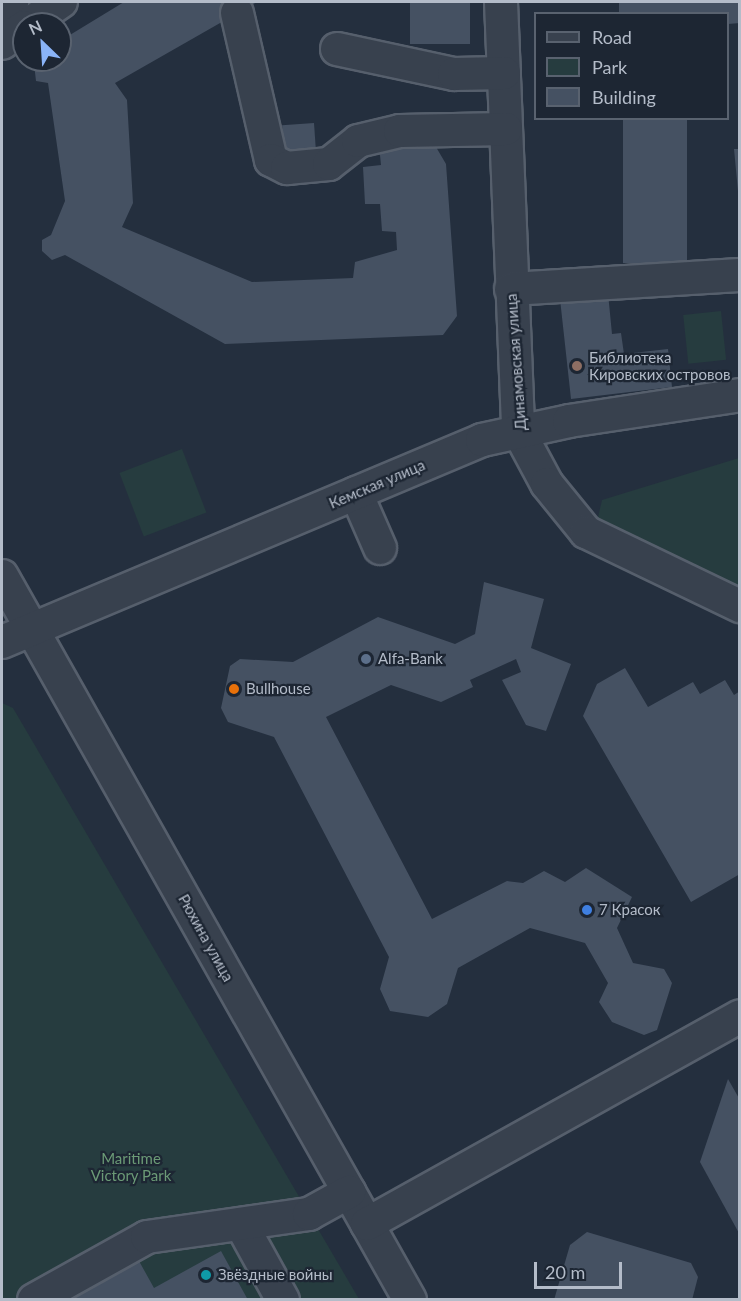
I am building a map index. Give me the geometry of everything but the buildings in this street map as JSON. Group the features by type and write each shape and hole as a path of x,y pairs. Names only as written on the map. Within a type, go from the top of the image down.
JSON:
{"street":[{"path":"2,8 12,2"},
{"path":"47,12 62,2"},
{"name":"Динамовская улица","path":"501,2 518,430 547,484 586,532 740,606"},
{"path":"237,13 271,160 287,168 329,164 358,141 400,131 506,129"},
{"path":"337,49 454,74 504,73"},
{"path":"511,289 740,275"},
{"name":"Кемская улица","path":"2,642 356,493 518,430 740,395"},
{"path":"356,493 380,548"},
{"name":"Рюхина улица","path":"2,576 410,1299"},
{"path":"367,1224 740,1016"},
{"path":"34,1299 147,1237 309,1214 349,1192"},
{"path":"241,1224 283,1299"}],"green space":[{"path":"721,311 726,360 688,364 683,315"},
{"path":"182,449 206,512 144,536 119,473"},
{"path":"739,458 739,588 596,526 602,500"},
{"name":"Maritime Victory Park","path":"2,703 13,708 359,1299 2,1299"}],"place":[{"name":"Библиотека Кировских островов","path":"577,366"},
{"name":"Alfa-Bank","path":"366,659"},
{"name":"Bullhouse","path":"234,689"},
{"name":"7 Красок","path":"587,910"},
{"name":"Звёздные войны","path":"206,1275"}]}
